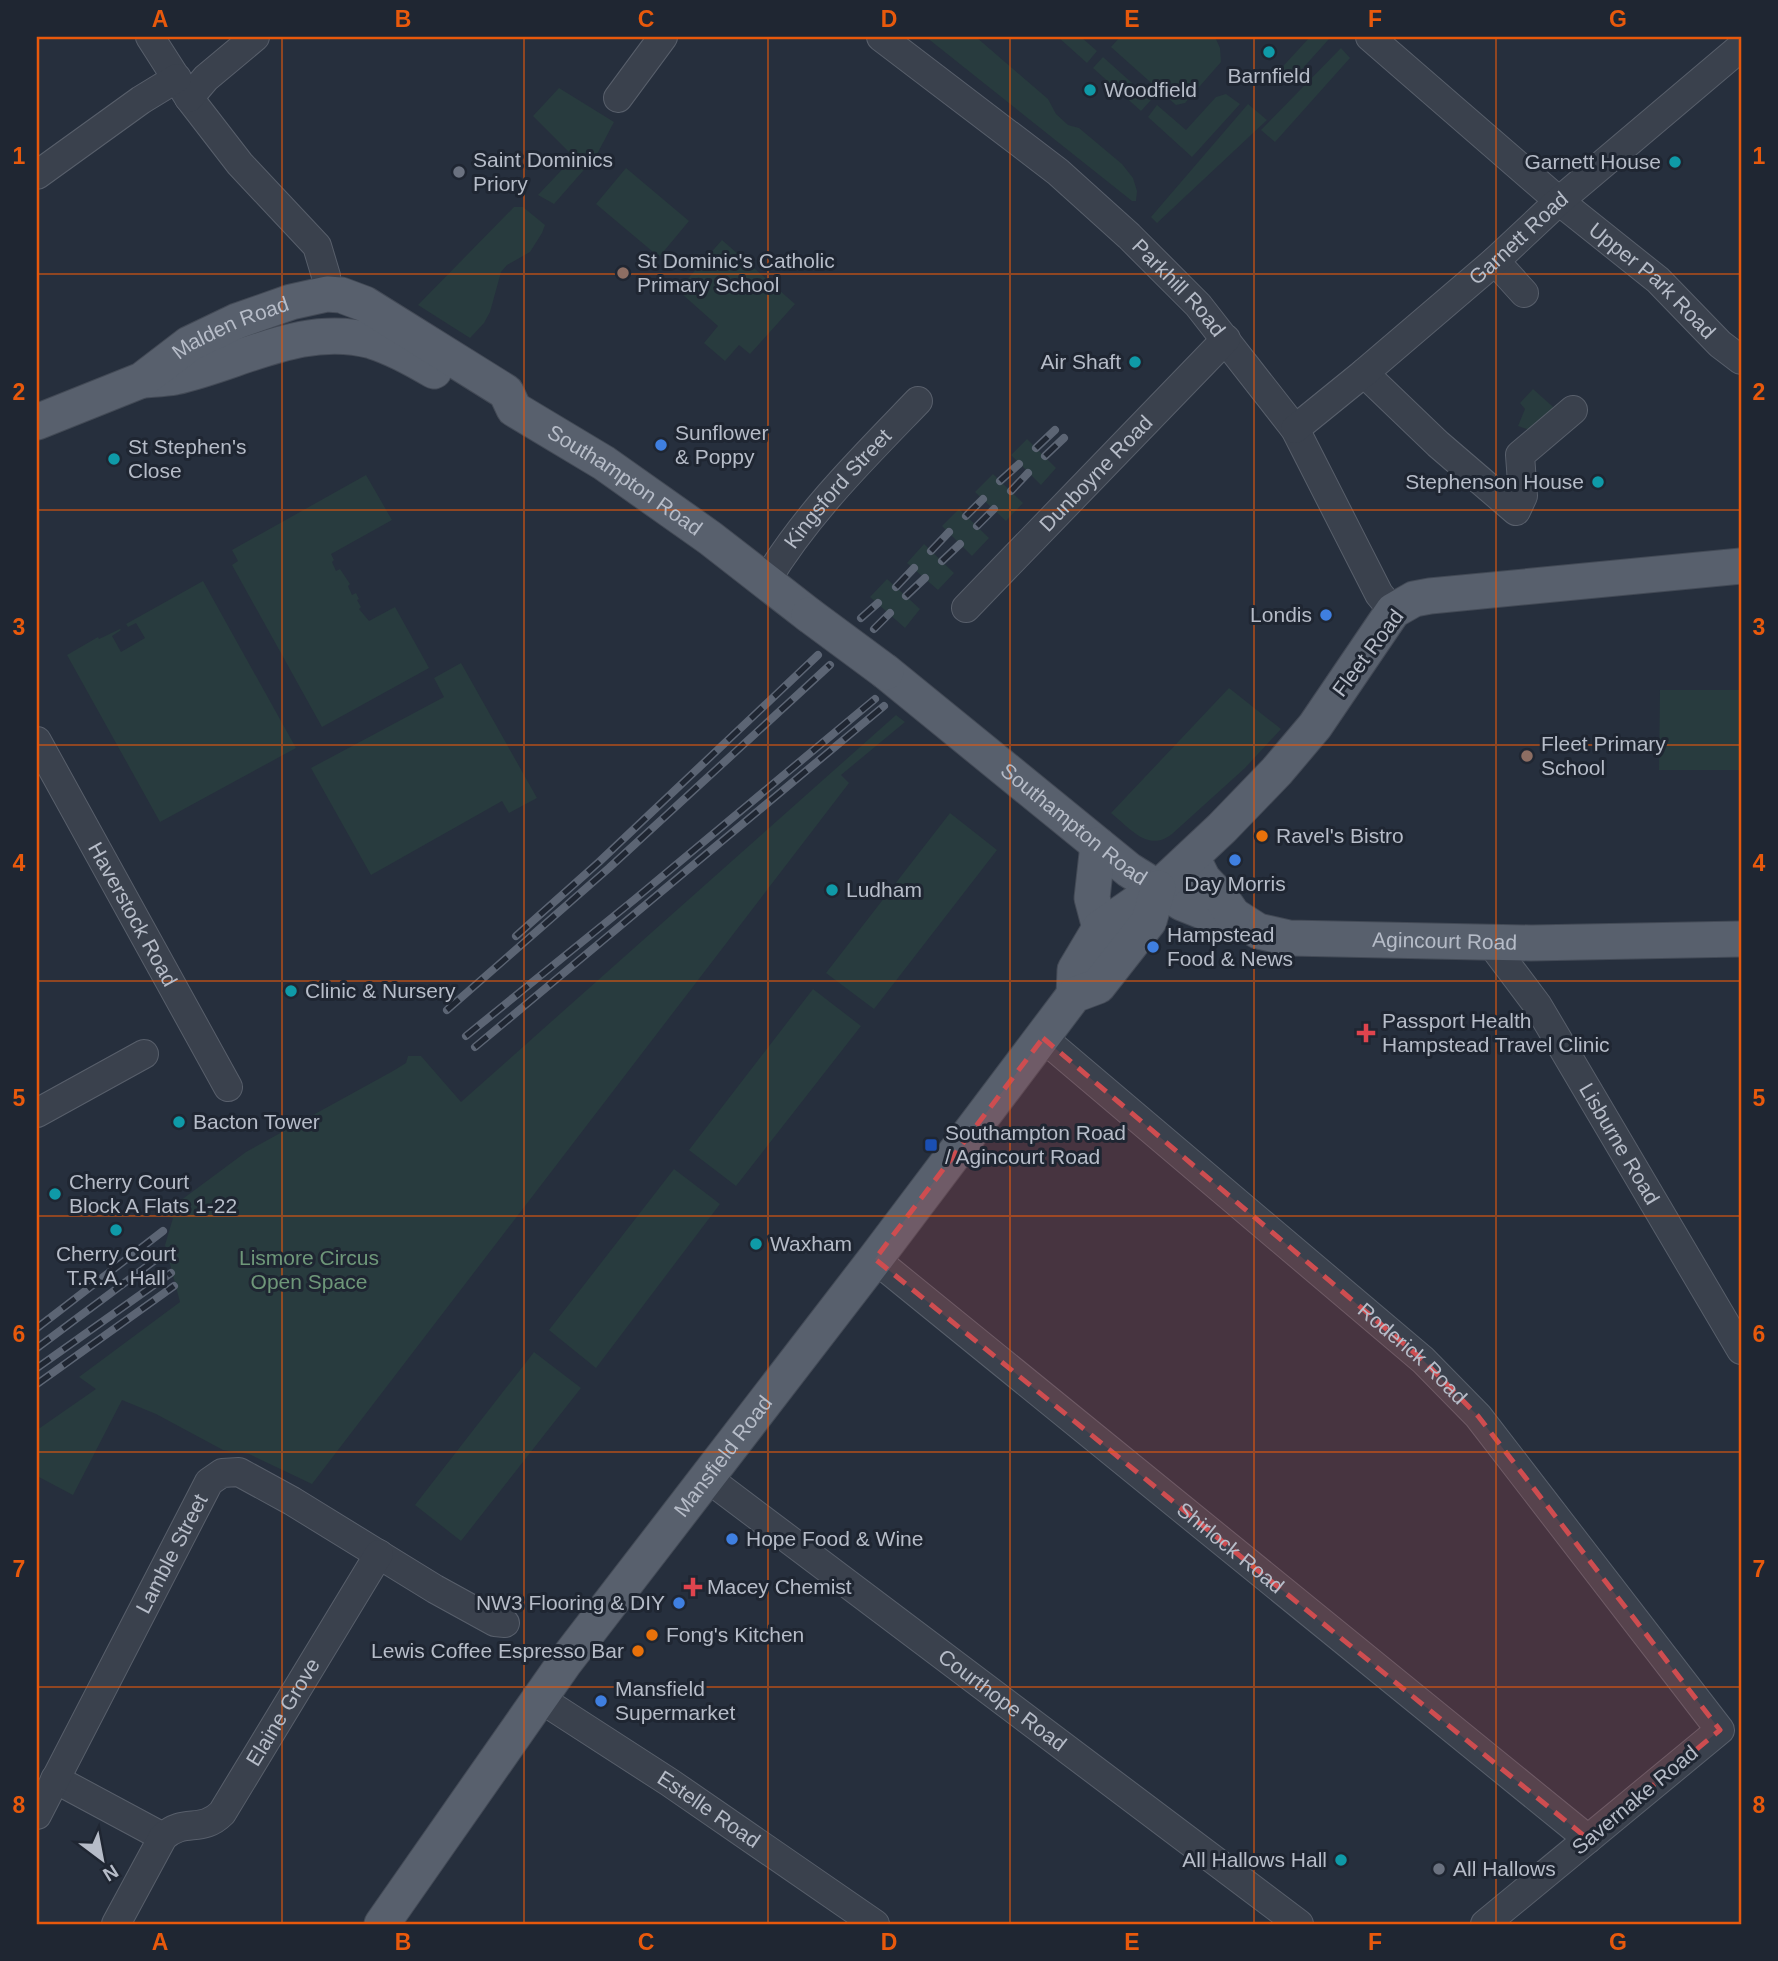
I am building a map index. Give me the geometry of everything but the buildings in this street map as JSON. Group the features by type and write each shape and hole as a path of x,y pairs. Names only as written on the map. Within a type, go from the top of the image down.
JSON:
{"main road":[{"name":"Malden Road","path":"142,380 164,361 211,332 291,302 327,294"},
{"name":"Southampton Road","path":"327,294 341,295 365,304 506,392 506,409 604,463 766,581 886,673 1129,870 1158,888"},
{"name":"Malden Road","path":"37,422 142,380 172,378 283,344 308,338 331,337 371,341 419,362 466,391 506,409"},
{"name":"Fleet Road","path":"1158,888 1277,771 1315,726 1394,611 1414,599 1741,566"},
{"path":"1098,845 1092,898 1100,928"},
{"path":"1192,857 1203,879 1233,915"},
{"name":"Agincourt Road","path":"1158,888 1182,903 1207,913 1233,915 1258,931 1289,938 1490,942 1741,939"},
{"name":"Mansfield Road","path":"383,1924 539,1698 1074,995 1075,970 1100,928 1158,888"},
{"name":"Mansfield Road","path":"1074,995 1098,986 1149,921 1158,888"}],"street":[{"path":"150,37 183,88 240,164 317,246 326,276 327,294"},
{"path":"37,175 141,100 206,78 255,37"},
{"path":"618,98 662,37"},
{"name":"Parkhill Road","path":"881,37 1058,172 1129,236 1198,305 1295,429 1379,594 1394,611"},
{"name":"Upper Park Road","path":"1370,37 1559,201 1658,281 1720,344 1741,360"},
{"path":"1737,37 1741,45"},
{"name":"Garnett Road","path":"1295,429 1495,261 1559,201 1741,45"},
{"path":"1495,261 1524,293"},
{"name":"Dunboyne Road","path":"966,608 1226,340"},
{"path":"1364,373 1438,444 1516,511 1523,496 1520,455 1573,410"},
{"name":"Kingsford Street","path":"766,581 779,559 829,494 918,401"},
{"name":"Haverstock Road","path":"37,741 228,1087"},
{"name":"Lisburne Road","path":"1490,942 1538,1006 1741,1350"},
{"name":"Roderick Road","path":"1043,1038 1432,1369 1478,1416 1720,1730"},
{"path":"37,1113 144,1054"},
{"name":"Shirlock Road","path":"875,1259 1588,1839"},
{"name":"Lamble Street","path":"37,1815 209,1482 222,1473 239,1472 435,1590 495,1622 505,1623"},
{"name":"Courthope Road","path":"706,1477 1299,1924"},
{"name":"Elaine Grove","path":"163,1837 173,1828 213,1822 222,1813 379,1554"},
{"name":"Estelle Road","path":"539,1698 669,1782 875,1924"},
{"name":"Savernake Road","path":"1485,1924 1720,1730"},
{"path":"55,1779 163,1837 116,1924"}],"highlighted area":[{"path":"1043,1038 1423,1360 1478,1416 1720,1730 1588,1839 875,1259"}],"green space":[{"path":"926,37 976,37 1048,99 1056,114 1068,125 1079,128 1122,164 1133,178 1137,191 1136,201 1132,201"},
{"path":"1058,37 1081,37 1097,51 1087,63"},
{"path":"1120,37 1215,37 1220,48 1221,62 1185,103 1176,105 1111,47"},
{"path":"1310,37 1329,39 1294,78 1286,82 1278,80 1274,76"},
{"path":"1341,48 1350,58 1275,142 1261,130"},
{"path":"1103,57 1151,100 1141,111 1093,68"},
{"path":"559,88 614,122 596,156 554,204 538,195 574,157 533,116"},
{"path":"1226,94 1240,104 1192,157 1148,117 1157,105 1186,130 1216,97"},
{"path":"1248,104 1267,120 1157,223 1151,217"},
{"path":"626,168 689,221 659,257 596,204"},
{"path":"514,207 523,207 545,225 530,252 507,265 501,272 490,312 470,338 418,305"},
{"path":"722,240 795,304 750,354 739,345 725,361 704,343 718,326 673,286 679,279 684,283"},
{"path":"1533,389 1561,414 1535,432 1518,426 1525,409 1520,403"},
{"path":"1027,439 1056,468 1041,485 1011,455"},
{"path":"993,474 1023,503 1006,521 975,492"},
{"path":"366,475 392,520 331,554 334,560 332,562 336,571 340,569 350,584 348,586 352,595 356,593 361,607 359,609 369,621 395,607 429,668 322,727 232,565 238,561 232,550"},
{"path":"959,509 989,538 972,556 942,526"},
{"path":"924,544 954,573 938,590 907,563"},
{"path":"887,579 920,609 905,628 870,597"},
{"path":"203,581 296,748 160,822 67,655 98,637 99,639 120,629 112,636 121,652 145,638 136,623 128,627 126,624"},
{"path":"461,663 537,798 509,813 502,801 371,875 311,768 444,697 434,678"},
{"path":"1229,688 1281,729 1245,768 1172,834 1155,841 1147,840 1132,831 1111,813"},
{"path":"1660,690 1741,690 1741,770 1659,770"},
{"name":"Lismore Circus Open Space","path":"896,715 905,722 841,775 849,783 312,1484 249,1454 223,1450 156,1414 122,1400 73,1495 37,1476 37,1430 96,1389 79,1377 180,1302 165,1245 173,1218 161,1215 246,1152 393,1071 406,1063 408,1056 421,1056 461,1102"},
{"path":"950,813 997,850 874,1009 826,973"},
{"path":"813,989 861,1026 736,1186 689,1150"},
{"path":"674,1169 720,1204 596,1368 549,1330"},
{"path":"534,1352 581,1388 461,1541 415,1505"}],"railway":[{"path":"1036,448 1055,430"},
{"path":"1045,456 1064,438"},
{"path":"1000,481 1019,464"},
{"path":"1011,491 1028,473"},
{"path":"966,516 983,499"},
{"path":"977,526 994,509"},
{"path":"931,551 949,532"},
{"path":"942,561 960,544"},
{"path":"896,587 914,568"},
{"path":"906,596 925,578"},
{"path":"861,618 878,603"},
{"path":"874,629 890,613"},
{"path":"516,936 599,862 818,655"},
{"path":"447,1010 609,868 830,665"},
{"path":"466,1036 875,699"},
{"path":"475,1047 884,706"},
{"path":"37,1328 163,1231"},
{"path":"37,1348 166,1252"},
{"path":"37,1368 171,1273"},
{"path":"37,1384 174,1286"}],"place":[{"name":"Barnfield","path":"1269,52"},
{"name":"Woodfield","path":"1090,90"},
{"name":"Garnett House","path":"1675,162"},
{"name":"Saint Dominics Priory","path":"459,172"},
{"name":"St Dominic's Catholic Primary School","path":"623,273"},
{"name":"Air Shaft","path":"1135,362"},
{"name":"Sunflower & Poppy","path":"661,445"},
{"name":"St Stephen's Close","path":"114,459"},
{"name":"Stephenson House","path":"1598,482"},
{"name":"Londis","path":"1326,615"},
{"name":"Fleet Primary School","path":"1527,756"},
{"name":"Ravel's Bistro","path":"1262,836"},
{"name":"Day Morris","path":"1235,860"},
{"name":"Ludham","path":"832,890"},
{"name":"Hampstead Food & News","path":"1153,947"},
{"name":"Clinic & Nursery","path":"291,991"},
{"name":"Passport Health Hampstead Travel Clinic","path":"1366,1033"},
{"name":"Bacton Tower","path":"179,1122"},
{"name":"Southampton Road / Agincourt Road","path":"931,1145"},
{"name":"Cherry Court Block A Flats 1-22","path":"55,1194"},
{"name":"Cherry Court T.R.A. Hall","path":"116,1230"},
{"name":"Waxham","path":"756,1244"},
{"name":"Hope Food & Wine","path":"732,1539"},
{"name":"Macey Chemist","path":"693,1587"},
{"name":"NW3 Flooring & DIY","path":"679,1603"},
{"name":"Fong's Kitchen","path":"652,1635"},
{"name":"Lewis Coffee Espresso Bar","path":"638,1651"},
{"name":"Mansfield Supermarket","path":"601,1701"},
{"name":"All Hallows Hall","path":"1341,1860"},
{"name":"All Hallows","path":"1439,1869"}]}
